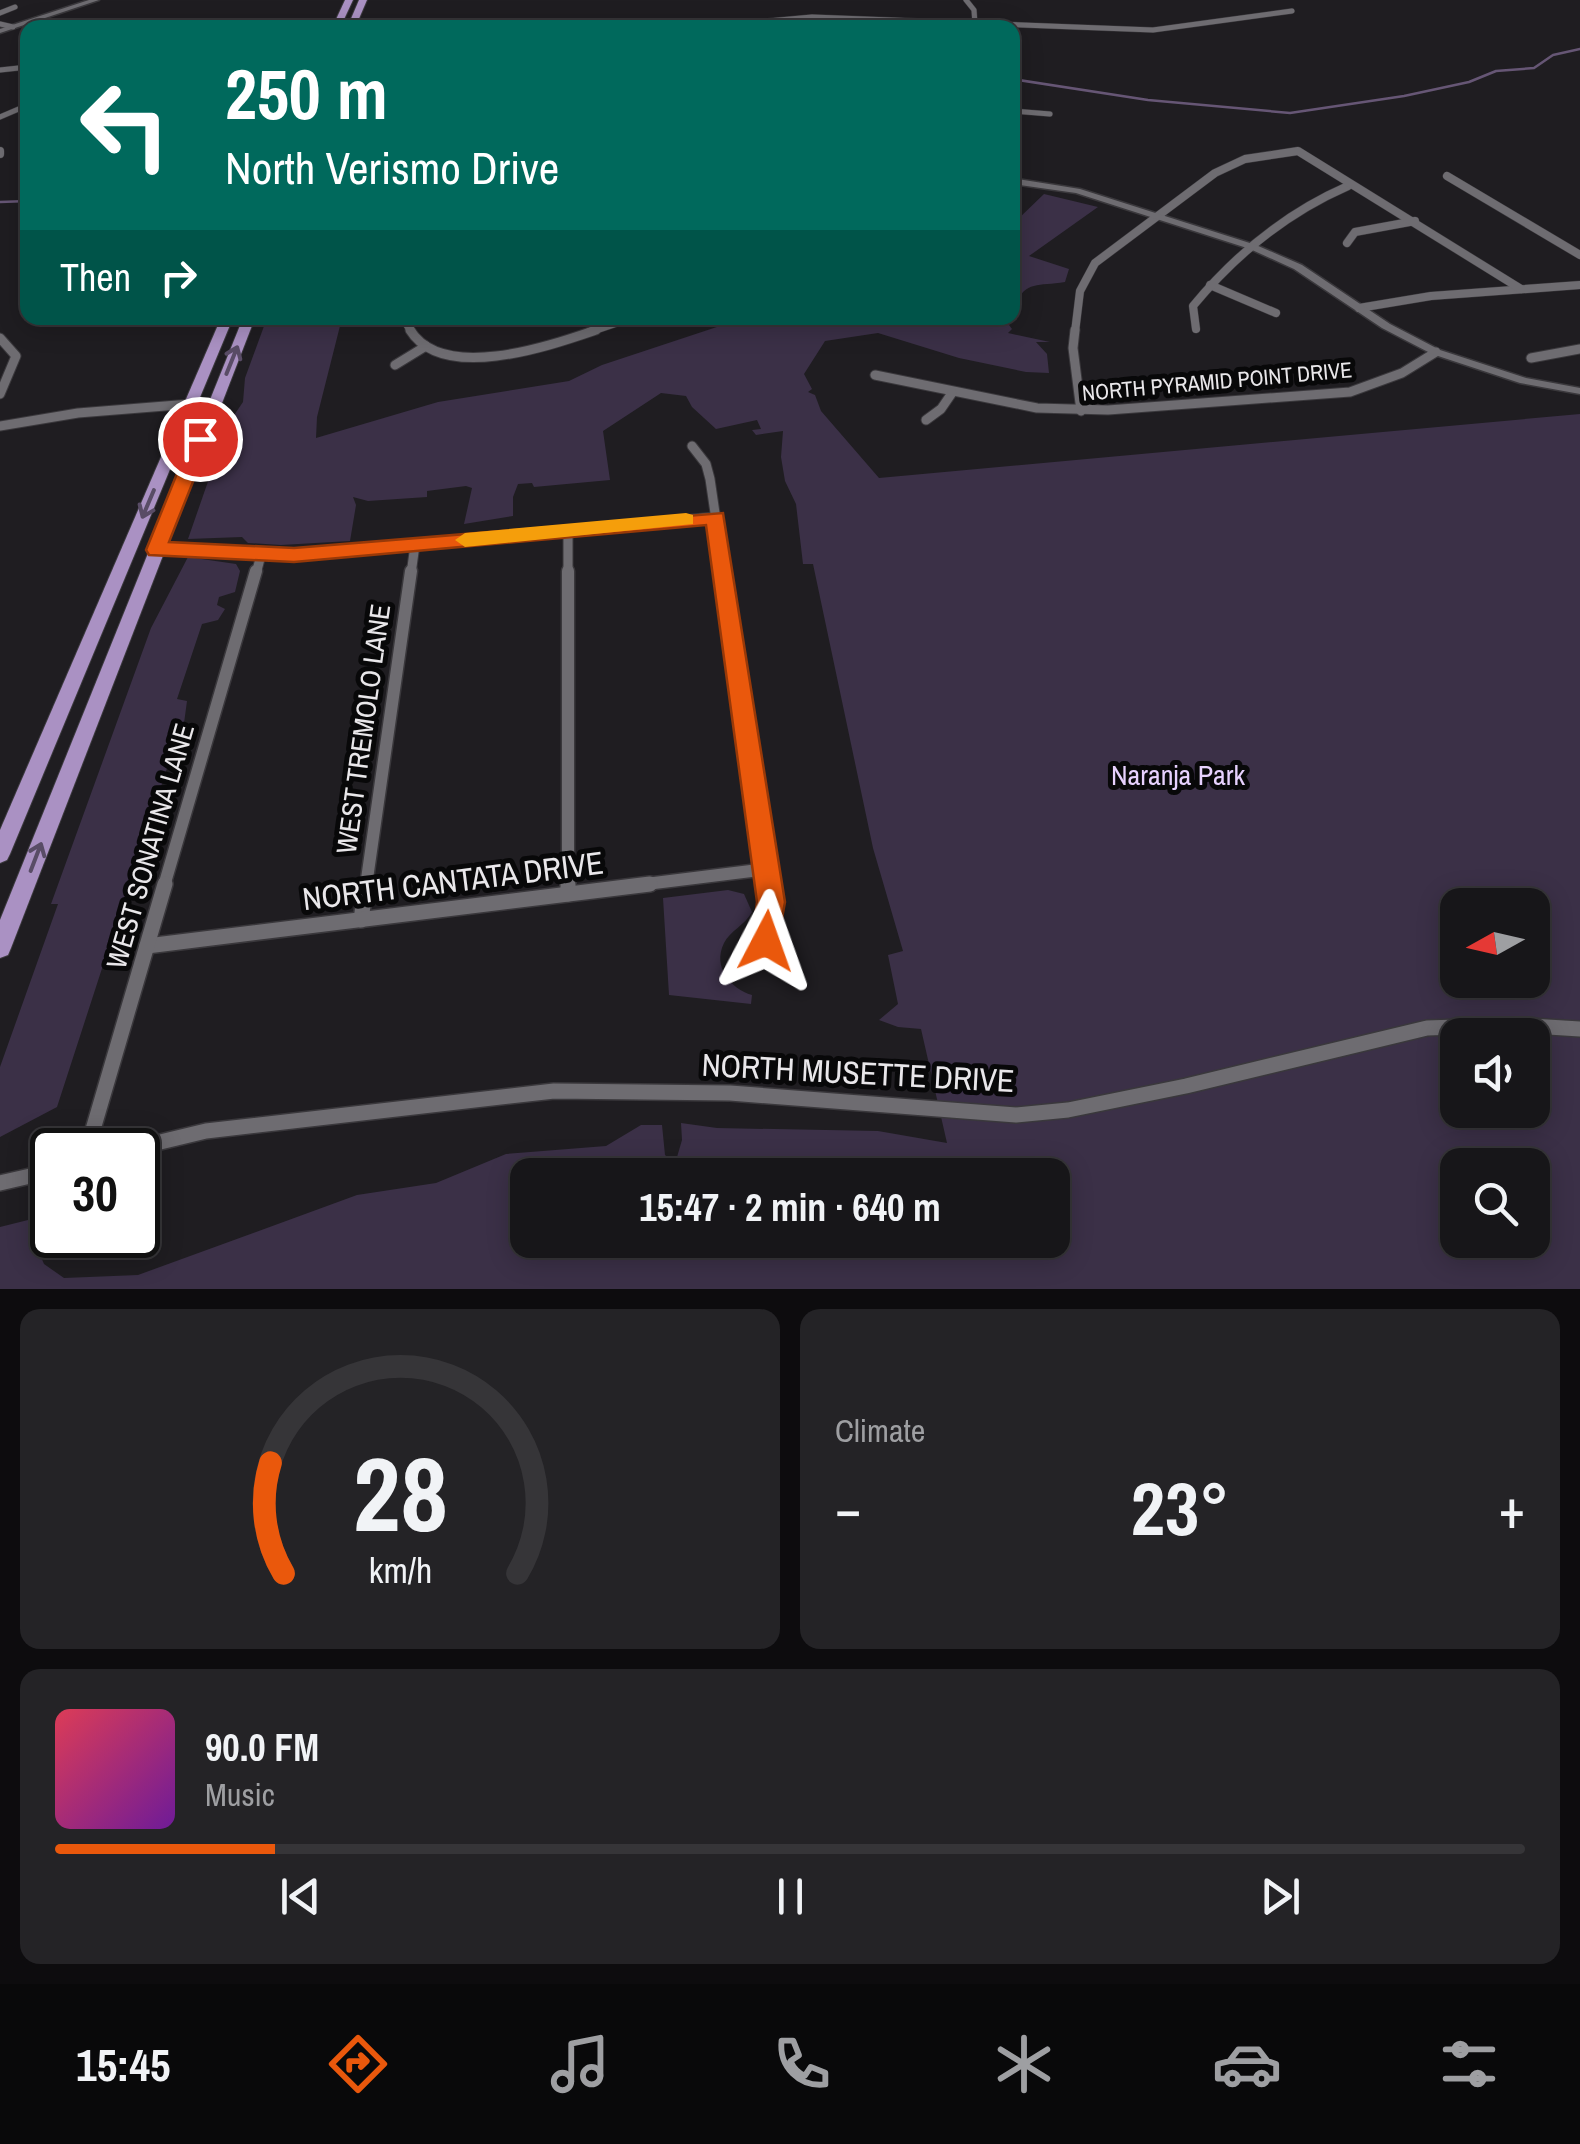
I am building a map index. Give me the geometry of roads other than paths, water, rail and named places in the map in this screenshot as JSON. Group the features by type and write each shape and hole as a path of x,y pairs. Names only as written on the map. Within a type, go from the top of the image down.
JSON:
{"main road":[{"path":"0,854 224,325"},
{"path":"0,948 246,325"}],"street":[{"path":"35,20 96,0"},
{"path":"0,12 15,7"},
{"path":"1020,26 1153,30 1292,11"},
{"path":"769,20 874,20"},
{"path":"1020,111 1050,114"},
{"path":"1081,411 1073,348 1080,291 1095,264 1215,173 1245,159 1298,150 1348,186 1416,221 1520,289"},
{"path":"1447,176 1580,256"},
{"path":"1020,182 1077,191 1253,247 1298,267 1436,352 1524,380 1580,391"},
{"path":"1196,329 1194,306 1210,285 1306,202 1348,186"},
{"path":"1347,244 1355,232 1416,221"},
{"path":"1210,285 1258,302 1276,313"},
{"path":"1359,308 1430,296 1580,285"},
{"path":"407,325 414,339 426,346 462,356 515,354 608,325"},
{"path":"0,338 16,356 0,394"},
{"path":"395,366 426,346"},
{"path":"1530,358 1580,349"},
{"name":"NORTH PYRAMID POINT DRIVE","path":"875,376 952,393 1081,411 1350,392 1402,373 1436,352"},
{"path":"926,420 941,409 952,393"},
{"path":"0,426 62,415 215,402"},
{"path":"692,446 706,464 716,517 767,869 771,914 758,961"},
{"path":"156,550 194,548 261,555 716,517"},
{"path":"568,530 568,894"},
{"name":"WEST TREMOLO LANE","path":"361,920 415,545"},
{"name":"WEST SONATINA LANE","path":"93,1128 261,555"},
{"name":"NORTH CANTATA DRIVE","path":"146,946 767,869"},
{"name":"NORTH MUSETTE DRIVE","path":"160,1142 206,1131 554,1091 730,1093 1016,1115 1068,1110 1176,1088 1426,1028 1516,1024 1580,1029"},
{"path":"0,1183 30,1176"}],"waterway":[{"path":"1020,80 1148,100 1290,113 1404,96 1469,82 1496,71 1534,68 1553,55 1580,49"},
{"path":"0,202 20,201"}],"park label":[{"name":"Naranja Park","path":"1178,775"}]}
